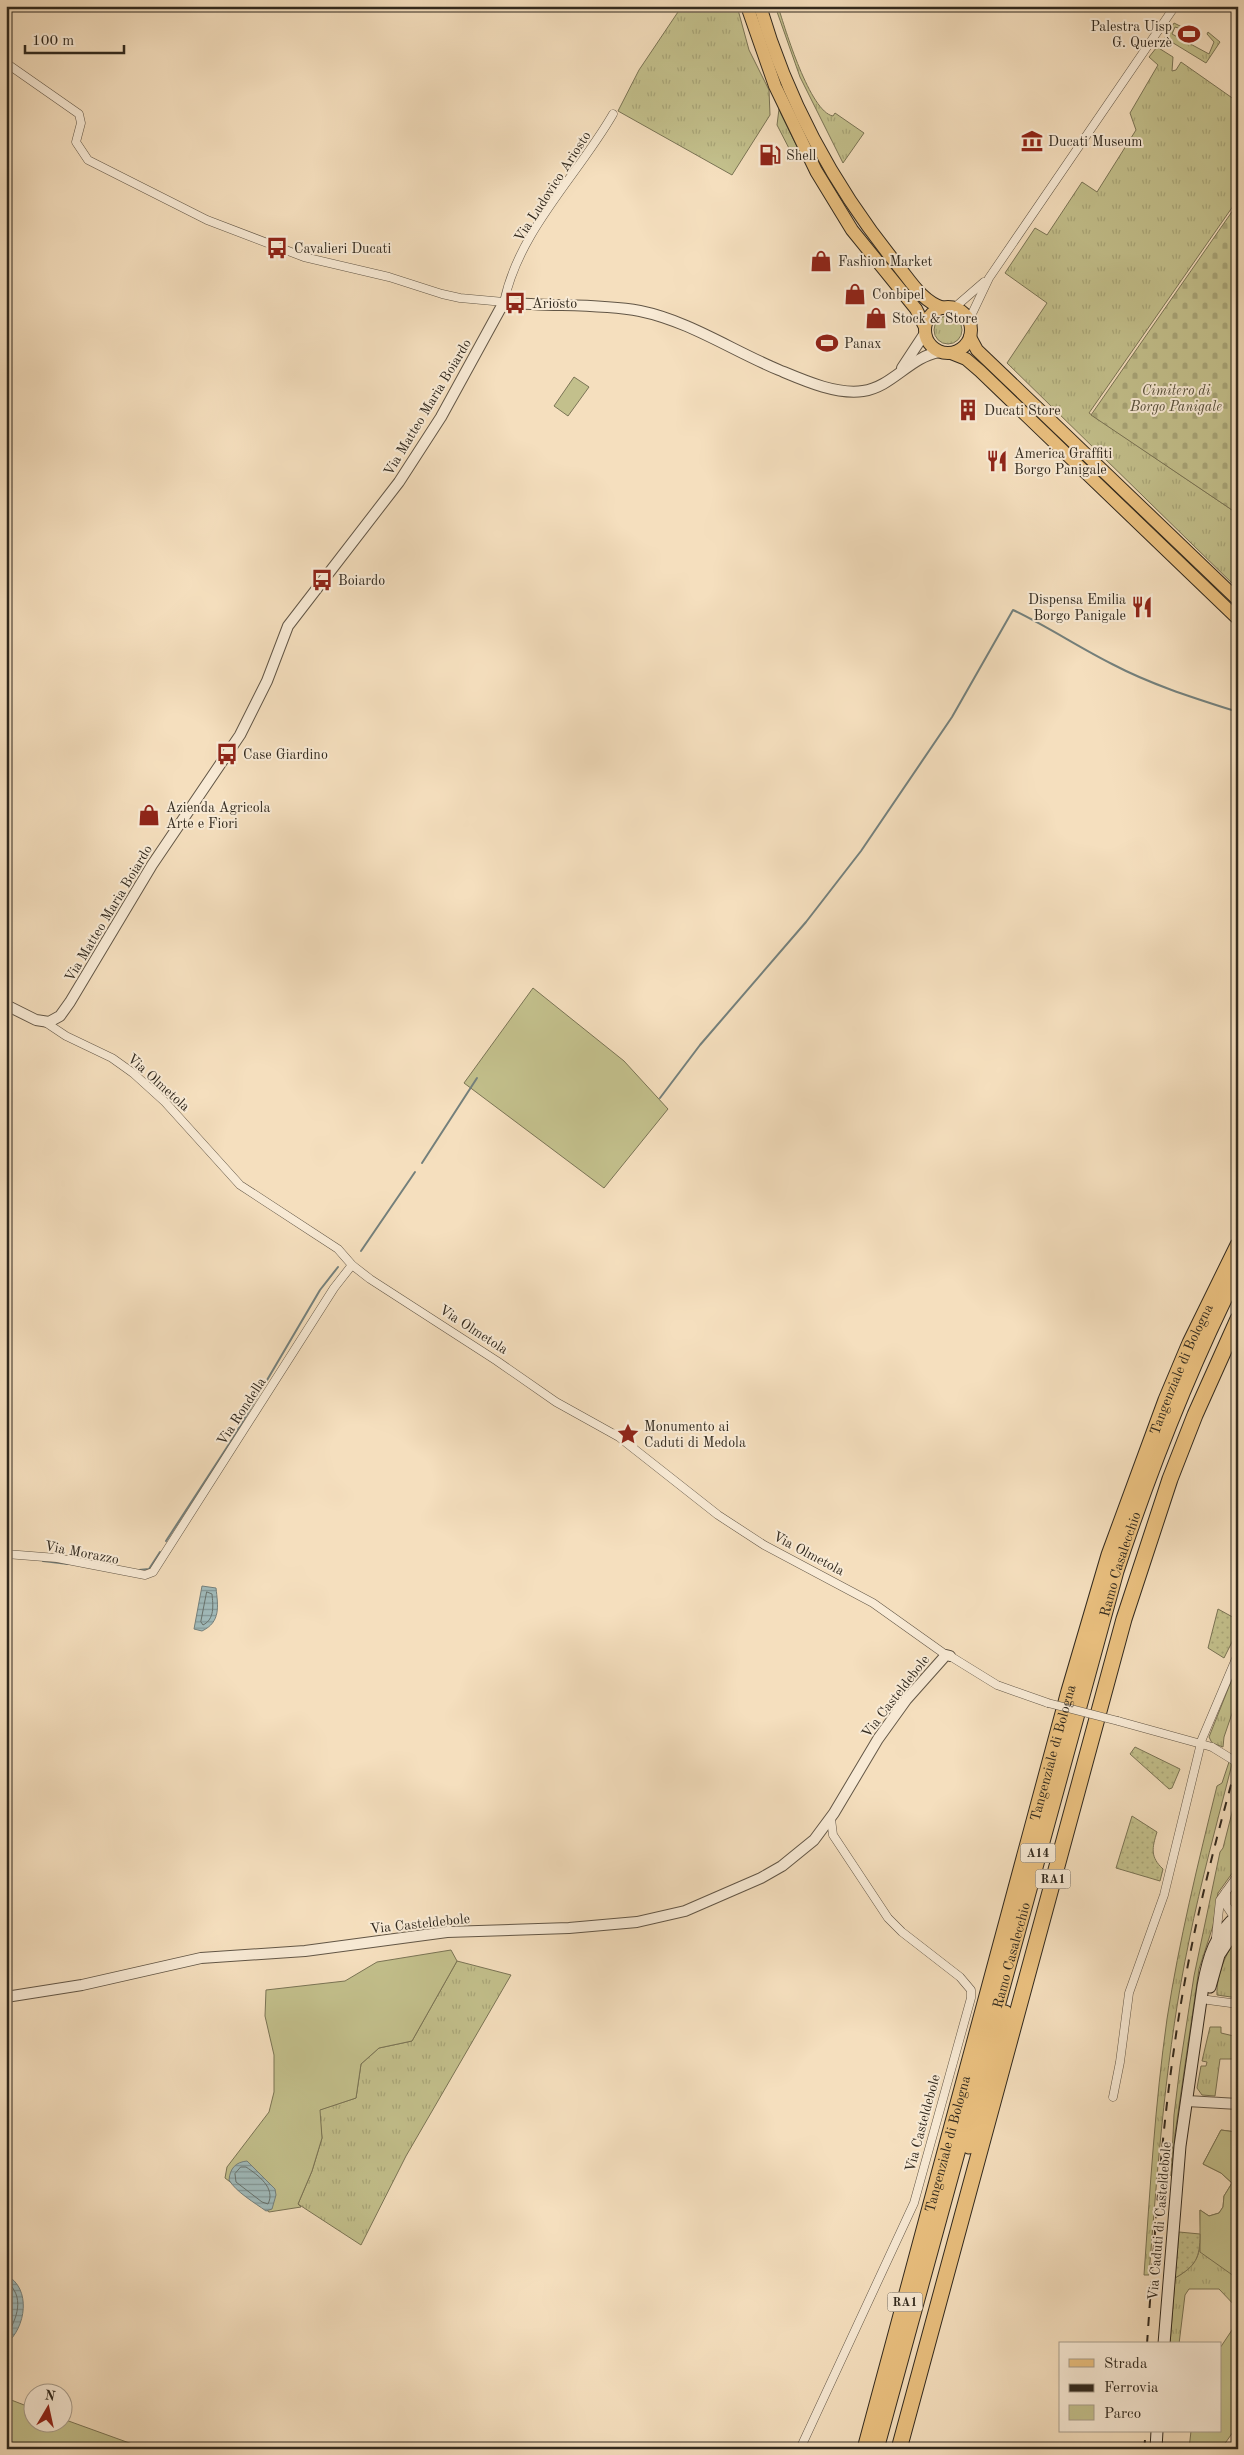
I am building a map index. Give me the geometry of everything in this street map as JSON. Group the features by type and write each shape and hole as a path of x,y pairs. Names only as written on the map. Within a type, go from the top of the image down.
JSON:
{"highway":[{"name":"Tangenziale di Bologna","path":"866,2449 1070,1692 1109,1555 1166,1400 1190,1343 1238,1245"},
{"name":"Ramo Casalecchio","path":"876,2449 1116,1571 1164,1434 1200,1350 1238,1271"},
{"name":"Ramo Casalecchio","path":"887,2449 1124,1578 1176,1431 1238,1293"},
{"name":"RA1","path":"899,2449 1124,1619 1170,1479 1195,1415 1238,1319"}],"main road":[{"path":"747,6 778,94 816,171 852,230 916,308 929,343 945,352 966,359 980,371 1238,619"},
{"path":"760,6 792,94 830,169 866,226 900,269 927,299 963,312 969,320 970,337 977,350 1238,600"},
{"path":"925,330 931,315 948,308"},
{"path":"945,352 963,348 970,337"},
{"path":"1191,2074 1204,1979 1215,1941 1232,1923"},
{"path":"1191,2074 1219,1954 1232,1923"},
{"name":"Via Caduti di Casteldebole","path":"1164,2342 1180,2146 1191,2074"},
{"path":"1156,2449 1157,2432"}],"street":[{"path":"969,320 989,278 1175,6"},
{"path":"6,63 79,114 81,123 76,137 78,148 88,160 99,167 163,196 207,220 286,251 389,277 460,298 504,302 607,306 657,315 698,331 788,374 843,390 862,391 876,388 899,372 928,356 945,352"},
{"name":"Via Ludovico Ariosto","path":"504,302 514,270 544,215 592,149 613,114"},
{"path":"948,308 989,278"},
{"name":"Via Matteo Maria Boiardo","path":"45,1022 56,1019 70,1002 152,866 240,735 267,680 288,626 403,475 441,416 504,302"},
{"path":"899,372 925,330"},
{"name":"Via Olmetola","path":"6,1005 26,1016 45,1022 66,1036 112,1058 134,1073 165,1102 240,1185 338,1250 352,1264 556,1402 619,1437 718,1515 779,1554 873,1603 948,1656"},
{"name":"Via Rondella","path":"153,1572 334,1288 352,1264"},
{"name":"Via Morazzo","path":"6,1554 57,1558 145,1575 153,1572"},
{"path":"1113,2097 1129,1993 1164,1895 1201,1744 1238,1654"},
{"name":"Via Casteldebole","path":"6,1997 82,1985 201,1958 305,1951 447,1932 569,1928 637,1922 666,1916 761,1878 782,1866 819,1835 831,1819 878,1739 906,1700 948,1656 997,1685 1048,1703 1212,1747 1238,1763"},
{"name":"Via Casteldebole","path":"800,2449 914,2202 971,1998 971,1990 960,1977 902,1932 888,1918 833,1836 831,1819"},
{"path":"819,1835 826,1833 833,1836"},
{"path":"1232,1923 1219,1911 1220,1900 1238,1875"},
{"path":"1227,1888 1226,1905 1232,1923"},
{"path":"1208,2000 1238,2004"},
{"path":"1187,2101 1238,2104"}],"green space":[{"path":"682,6 737,6 749,50 769,90 770,115 732,175 618,111 639,70"},
{"path":"775,6 778,6 799,68 816,100 824,111 833,116 835,113 864,133 843,163 800,77"},
{"path":"1174,23 1182,27 1181,29 1175,27 1172,34 1209,54 1214,42 1207,34 1208,32 1220,42 1206,63 1165,38"},
{"path":"1157,47 1173,57 1172,71 1176,70 1181,62 1238,102 1238,172 1235,176 1238,178 1238,199 1089,413 1238,514 1238,589 1007,363 1047,303 1005,273 1035,228 1047,235 1082,182 1097,192 1136,130 1130,113 1158,65 1149,57"},
{"path":"779,109 804,161 793,156 777,125"},
{"name":"Cimitero di Borgo Panigale","path":"1238,203 1238,514 1091,415"},
{"path":"948,316 958,320 962,330 958,340 948,344 938,340 934,330 938,320"},
{"path":"574,377 589,387 568,416 554,406"},
{"path":"533,988 624,1061 668,1109 604,1188 464,1083"},
{"path":"1218,1609 1238,1620 1238,1630 1224,1658 1208,1648"},
{"path":"1238,1664 1238,1696 1224,1737 1223,1747 1212,1743 1209,1737"},
{"path":"1135,1747 1180,1769 1172,1788 1169,1789 1130,1754"},
{"path":"1229,1762 1232,1764 1199,1896 1174,2024 1164,2107 1149,2275 1144,2275 1156,2115 1167,2019 1189,1902 1217,1786 1222,1783"},
{"path":"1238,1789 1238,1865 1218,1893 1213,1926 1199,1969 1175,2134 1171,2176 1174,2115 1194,1976 1220,1852 1223,1848"},
{"path":"1132,1816 1157,1832 1153,1852 1163,1869 1160,1881 1116,1868"},
{"path":"1238,1937 1232,1971 1238,1972 1238,1998 1217,1995 1218,1980 1223,1964"},
{"path":"451,1950 457,1961 412,2041 379,2048 361,2064 356,2098 320,2110 322,2138 312,2171 298,2204 301,2207 269,2212 225,2178 227,2167 269,2112 274,2092 274,2055 265,2016 266,1990 345,1981 377,1962"},
{"path":"457,1961 511,1975 406,2156 361,2245 298,2204 312,2171 322,2138 319,2110 356,2098 361,2064 379,2048 412,2041"},
{"path":"1210,2027 1221,2027 1221,2033 1238,2037 1238,2059 1220,2059 1215,2096 1202,2095 1197,2088 1201,2066 1206,2066 1207,2062 1202,2061"},
{"path":"1221,2130 1236,2132 1238,2130 1238,2309 1219,2289 1189,2289 1185,2295 1179,2342 1170,2342 1175,2278 1192,2264 1200,2249 1200,2210 1209,2216 1219,2213 1223,2207 1224,2196 1232,2183 1221,2173 1203,2164"},
{"path":"1221,2130 1236,2132 1238,2130 1238,2279 1200,2252 1200,2210 1209,2216 1219,2213 1223,2207 1224,2196 1232,2183 1221,2173 1203,2164"},
{"path":"1179,2232 1200,2234 1200,2242 1198,2255 1192,2265 1175,2278"},
{"path":"1238,2321 1238,2425 1221,2449 1189,2449 1191,2432 1222,2432 1222,2345"},
{"path":"6,2398 22,2404 22,2432 72,2432 72,2422 146,2449 6,2449"}],"water":[{"path":"202,1586 216,1588 217,1613 212,1623 202,1631 194,1629"},
{"path":"247,2161 275,2189 276,2195 272,2209 266,2211 241,2193 229,2180 234,2166"},
{"path":"6,2275 20,2289 23,2298 23,2308 22,2319 18,2328 6,2344"}],"waterway":[{"path":"660,1098 700,1045 806,922 861,851 952,717 1013,610 1127,672 1174,691 1238,712"},
{"path":"422,1163 477,1078"},
{"path":"361,1251 415,1172"},
{"path":"166,1541 233,1438 320,1290 338,1267"},
{"path":"139,1570 149,1569 160,1552"},
{"path":"6,1558 14,1558"},
{"path":"43,1561 68,1564"}],"railway":[{"path":"1147,2342 1161,2159 1179,2013 1200,1907 1236,1767"},
{"path":"1144,2449 1146,2432"}],"place":[{"name":"Palestra Uisp G. Querzè","path":"1189,34"},
{"name":"Ducati Museum","path":"1032,141"},
{"name":"Shell","path":"770,155"},
{"name":"Cavalieri Ducati","path":"277,248"},
{"name":"Fashion Market","path":"821,261"},
{"name":"Conbipel","path":"855,294"},
{"name":"Ariosto","path":"515,303"},
{"name":"Stock & Store","path":"876,318"},
{"name":"Panax","path":"827,343"},
{"name":"Ducati Store","path":"968,410"},
{"name":"America Graffiti Borgo Panigale","path":"997,461"},
{"name":"Boiardo","path":"322,580"},
{"name":"Dispensa Emilia Borgo Panigale","path":"1142,607"},
{"name":"Case Giardino","path":"227,754"},
{"name":"Azienda Agricola Arte e Fiori","path":"149,815"},
{"name":"Monumento ai Caduti di Medola","path":"628,1434"}]}
